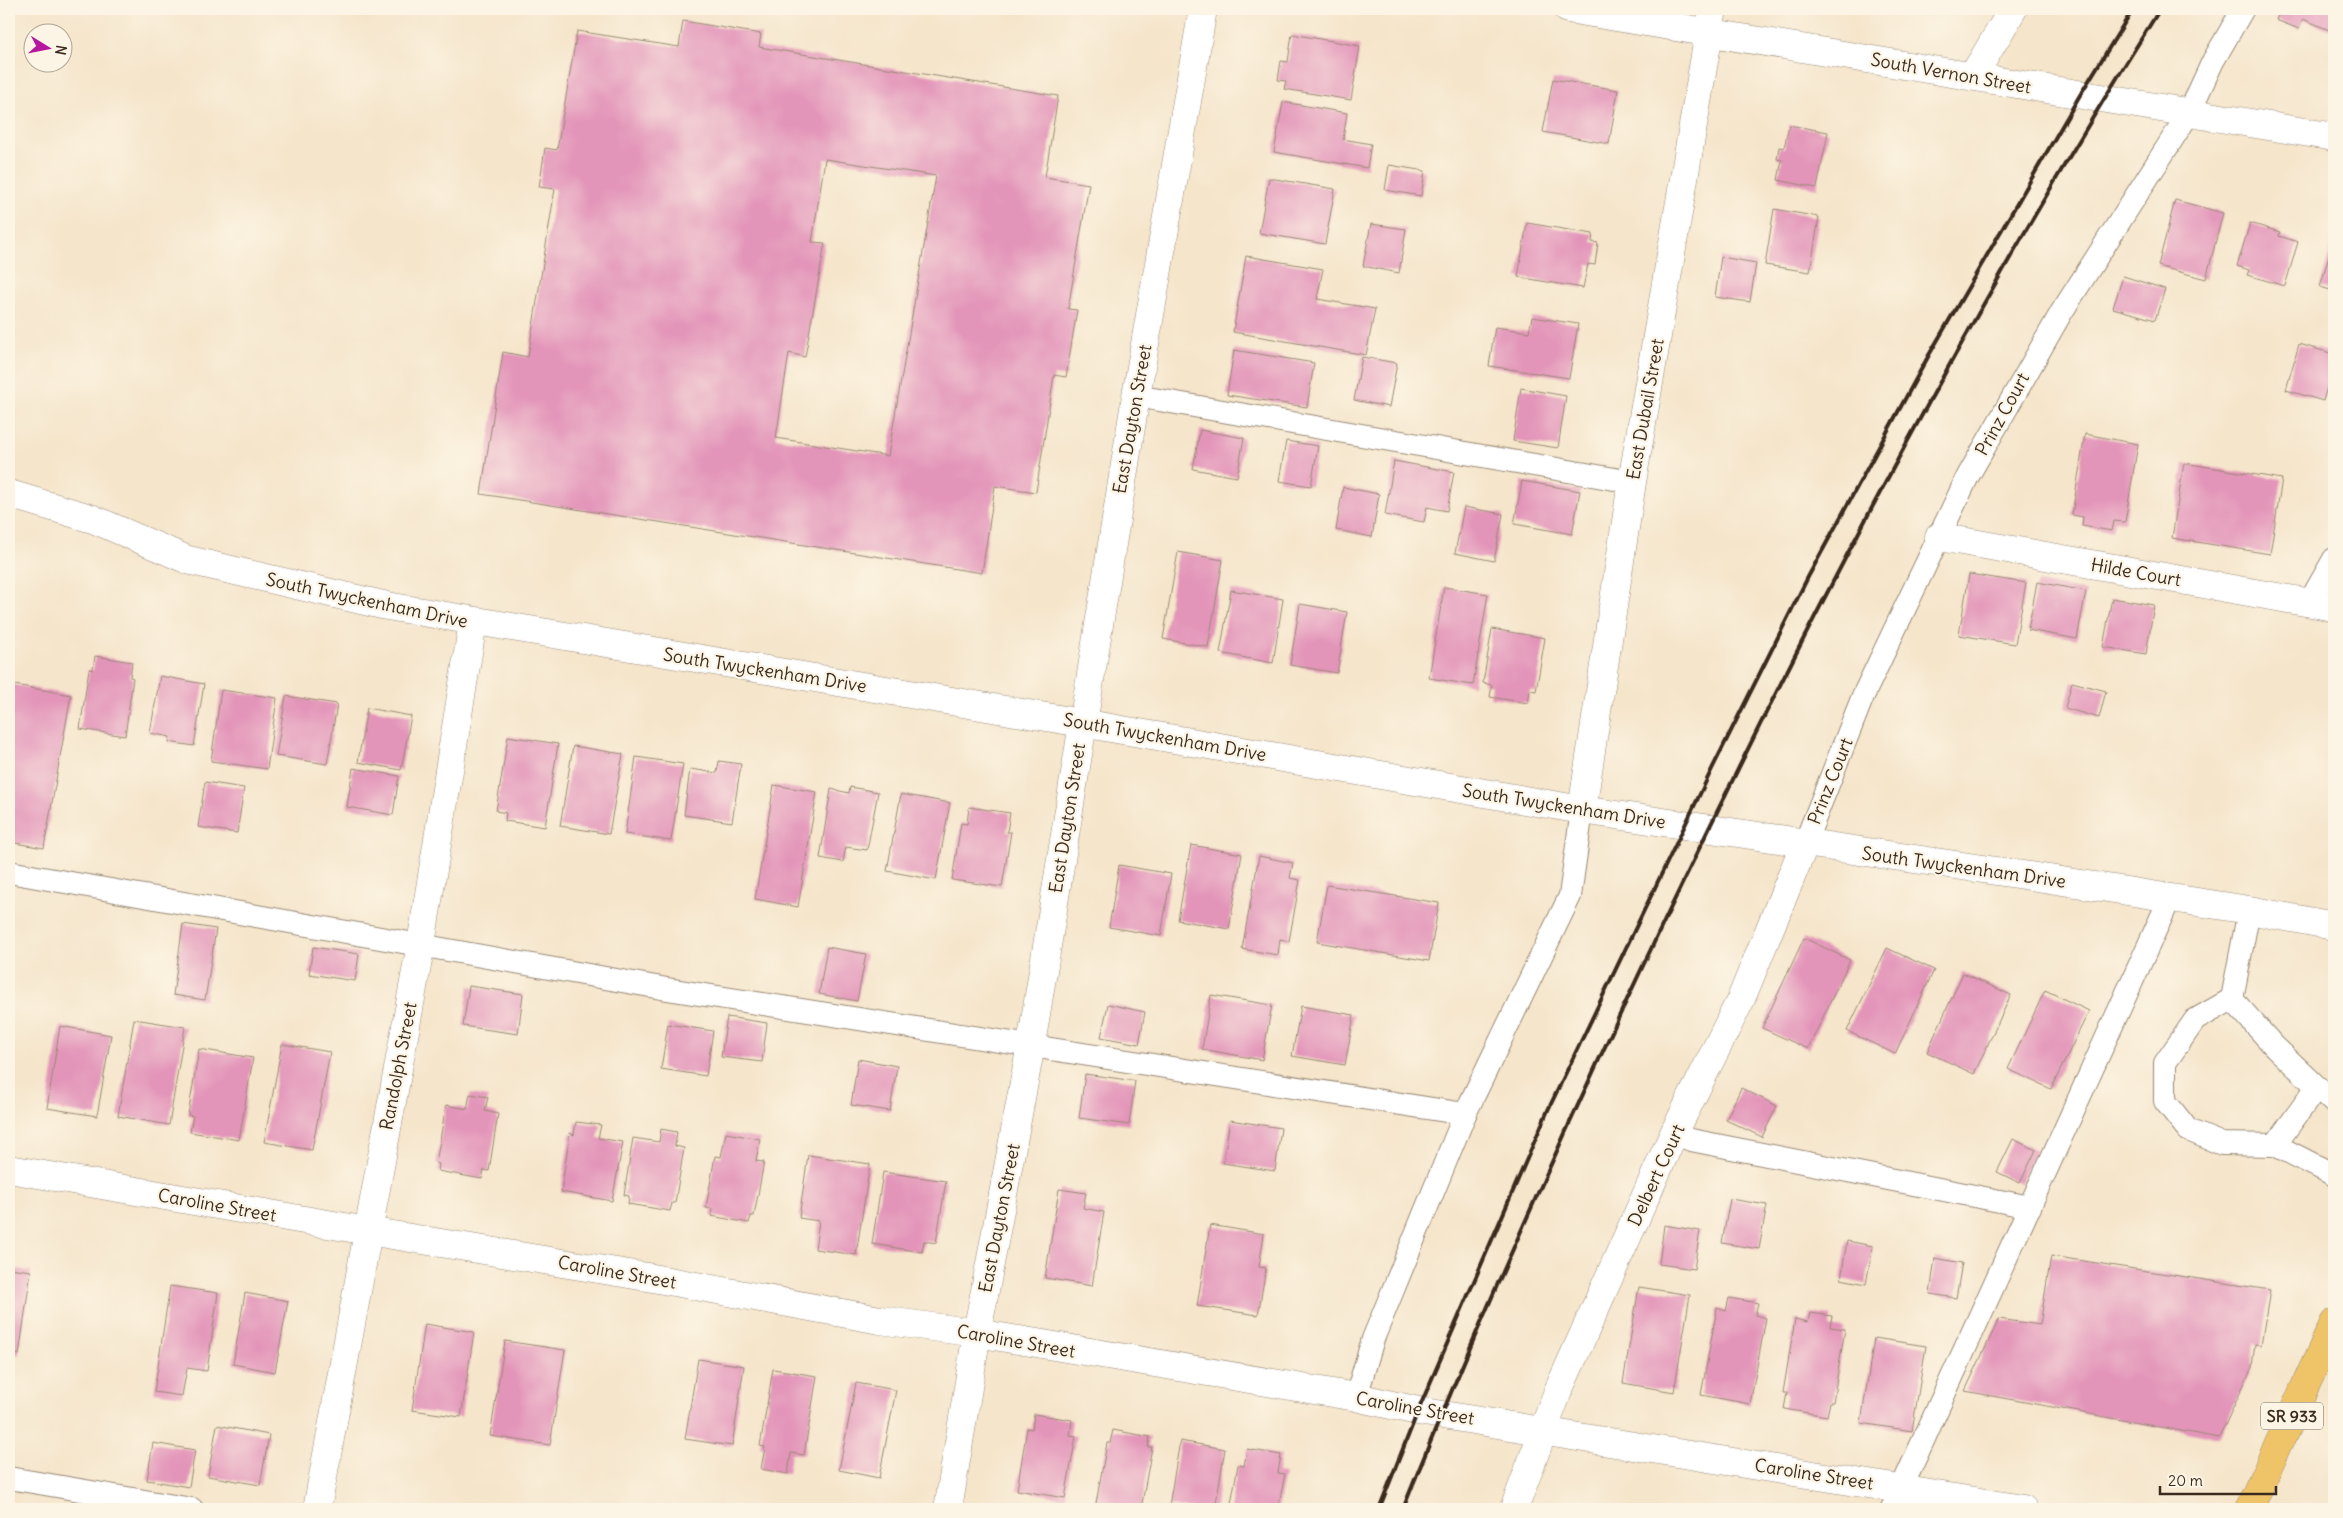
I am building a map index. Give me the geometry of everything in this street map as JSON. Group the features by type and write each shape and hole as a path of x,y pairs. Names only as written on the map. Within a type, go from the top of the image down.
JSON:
{"main road":[{"name":"SR 933","path":"2249,1509 2334,1324"}],"street":[{"name":"East Dayton Street","path":"948,1509 977,1333 1031,1045 1136,396 1203,9"},
{"name":"South Vernon Street","path":"1568,9 1711,21 1973,76 2334,137"},
{"path":"1973,76 2013,9"},
{"name":"East Dubail Street","path":"1582,810 1632,482 1711,21"},
{"name":"South Twyckenham Drive","path":"9,494 93,519 188,560 387,606 473,622 1082,722 1582,810 2249,910 2334,926"},
{"name":"Hilde Court","path":"1939,537 2322,605"},
{"name":"Randolph Street","path":"317,1509 421,944 473,622"},
{"name":"Delbert Court","path":"1514,1509 1545,1430 1558,1390 1674,1133 1741,999 1805,843"},
{"name":"Caroline Street","path":"9,1169 368,1231 647,1276 880,1320 977,1333 1356,1397 1418,1411 1545,1430 1897,1499 2023,1509"}],"lane":[{"name":"Prinz Court","path":"1805,843 1863,696 1968,476 2020,381 2061,313 2189,113 2213,61 2243,9"},
{"path":"1136,396 1632,482"},
{"path":"2322,605 2334,559"},
{"path":"1356,1397 1373,1339 1465,1114 1570,896 1582,810"},
{"path":"9,872 667,989 1465,1114"},
{"path":"1897,1499 2170,898"},
{"path":"2232,1000 2249,910"},
{"path":"2232,1000 2274,1046 2334,1104"},
{"path":"2232,1000 2195,1020 2165,1063 2165,1101 2188,1130 2222,1144 2275,1145 2334,1175"},
{"path":"2275,1145 2317,1087"},
{"path":"1674,1133 1691,1140 2030,1207"},
{"path":"9,1478 192,1509"}],"building":[{"path":"2281,9 2334,9 2334,32 2303,19 2299,29 2276,20"},
{"path":"683,21 761,34 759,47 1058,96 1045,177 1089,184 1068,309 1077,310 1066,377 1054,375 1036,492 995,486 982,573 481,494 503,352 528,357 555,189 539,187 545,148 557,150 577,31 679,47","holes":["825,159 936,176 888,456 776,438 789,353 805,357 825,243 812,242"]},
{"path":"1292,34 1360,46 1351,100 1284,89 1286,81 1278,80 1281,61 1288,62"},
{"path":"1553,79 1618,90 1609,144 1543,132"},
{"path":"1283,102 1347,113 1343,139 1371,144 1367,168 1274,152"},
{"path":"1789,125 1828,132 1817,188 1778,180 1782,160 1777,159 1779,147 1784,148"},
{"path":"1389,165 1425,171 1421,196 1385,190"},
{"path":"1269,178 1335,189 1325,244 1259,233"},
{"path":"2175,200 2223,213 2206,279 2158,266"},
{"path":"1774,209 1819,217 1810,272 1765,265"},
{"path":"1527,223 1593,234 1592,242 1598,243 1595,265 1588,264 1583,288 1518,277"},
{"path":"2250,223 2280,232 2279,236 2298,242 2285,286 2247,275 2249,270 2237,266"},
{"path":"1371,224 1406,229 1399,273 1363,266"},
{"path":"2332,245 2334,246 2334,291 2320,287"},
{"path":"1246,256 1323,269 1317,299 1375,309 1366,355 1233,332"},
{"path":"1721,257 1756,263 1750,302 1715,297"},
{"path":"2123,276 2165,289 2155,320 2113,308"},
{"path":"1532,317 1578,324 1569,378 1489,366 1495,327 1529,332"},
{"path":"2299,344 2334,354 2334,363 2323,401 2286,390"},
{"path":"1234,350 1314,363 1307,407 1227,395"},
{"path":"1362,357 1397,363 1389,407 1354,400"},
{"path":"1521,388 1566,396 1558,448 1513,441"},
{"path":"1200,430 1244,438 1237,477 1193,469"},
{"path":"2085,434 2138,444 2125,522 2114,521 2112,531 2082,526 2083,517 2072,515"},
{"path":"1286,441 1318,446 1311,486 1279,481"},
{"path":"1394,461 1454,472 1447,511 1427,507 1424,522 1385,515"},
{"path":"2184,463 2282,479 2270,554 2172,538"},
{"path":"1522,481 1580,491 1572,534 1514,524"},
{"path":"1343,487 1379,494 1372,537 1336,530"},
{"path":"1464,507 1503,514 1494,561 1455,553"},
{"path":"1178,552 1223,560 1208,647 1163,639"},
{"path":"1969,574 2026,583 2015,644 1959,635"},
{"path":"2037,582 2086,591 2077,639 2028,630"},
{"path":"1444,587 1488,594 1473,685 1429,678"},
{"path":"1231,590 1283,599 1273,663 1220,653"},
{"path":"2112,598 2154,605 2146,654 2103,647"},
{"path":"1300,604 1347,612 1337,673 1290,665"},
{"path":"1492,629 1545,638 1536,691 1530,690 1528,703 1490,697 1492,685 1483,683"},
{"path":"95,656 132,662 130,677 133,678 125,736 80,729 89,669 93,670"},
{"path":"160,676 204,684 194,746 169,742 170,737 150,733"},
{"path":"2072,682 2106,691 2099,718 2065,708"},
{"path":"9,684 71,695 44,848 9,842"},
{"path":"221,690 277,698 267,769 211,761"},
{"path":"286,696 337,704 327,764 276,756"},
{"path":"367,708 411,716 401,770 358,762"},
{"path":"508,736 558,744 545,827 505,821 506,813 496,811"},
{"path":"573,746 623,754 609,834 560,826"},
{"path":"636,757 683,764 671,841 625,834"},
{"path":"719,761 741,764 732,822 684,815 690,769 717,773"},
{"path":"353,768 399,776 393,815 347,807"},
{"path":"205,782 244,788 237,833 198,827"},
{"path":"774,785 817,792 798,907 755,899"},
{"path":"850,787 878,792 867,850 846,847 843,862 820,858 831,789 849,793"},
{"path":"901,794 950,803 936,880 887,871"},
{"path":"969,807 1010,813 1007,832 1011,832 1002,887 952,880 961,823 967,824"},
{"path":"1191,845 1242,854 1229,929 1178,920"},
{"path":"1259,856 1293,863 1290,878 1300,880 1289,941 1280,939 1278,955 1242,949"},
{"path":"1119,865 1171,874 1161,936 1109,927"},
{"path":"1327,885 1439,903 1429,961 1317,942"},
{"path":"183,924 216,929 205,1000 173,995"},
{"path":"1804,938 1850,960 1808,1049 1762,1028"},
{"path":"313,947 359,954 355,981 309,974"},
{"path":"827,947 866,954 857,1001 819,994"},
{"path":"1887,948 1934,970 1895,1054 1847,1031"},
{"path":"1963,973 2011,995 1974,1074 1927,1052"},
{"path":"469,986 523,994 518,1034 463,1026"},
{"path":"2045,990 2089,1011 2051,1089 2008,1069"},
{"path":"1211,995 1272,1005 1262,1060 1202,1049"},
{"path":"1108,1004 1145,1012 1139,1044 1101,1037"},
{"path":"1301,1006 1354,1015 1345,1065 1292,1056"},
{"path":"727,1017 767,1023 762,1062 721,1057"},
{"path":"134,1019 185,1027 169,1125 118,1116"},
{"path":"668,1024 713,1031 706,1076 661,1069"},
{"path":"60,1026 111,1035 97,1116 47,1108"},
{"path":"282,1044 330,1052 312,1150 264,1142"},
{"path":"199,1049 253,1058 239,1140 190,1132 193,1116 188,1115"},
{"path":"858,1059 897,1066 890,1111 851,1105"},
{"path":"1085,1074 1135,1081 1129,1125 1079,1118"},
{"path":"1741,1088 1777,1106 1762,1137 1726,1120"},
{"path":"470,1094 488,1097 485,1111 498,1114 489,1171 484,1170 482,1179 438,1171 439,1164 436,1163 446,1105 467,1109"},
{"path":"1230,1120 1281,1128 1275,1171 1223,1163"},
{"path":"576,1122 601,1125 598,1138 623,1142 612,1201 561,1192 570,1133 574,1135"},
{"path":"661,1129 677,1132 675,1146 684,1148 675,1203 672,1203 670,1211 628,1204 629,1196 624,1195 633,1138 659,1142"},
{"path":"726,1133 760,1139 756,1161 764,1162 754,1216 751,1216 749,1223 711,1216 712,1209 706,1208 715,1156 721,1157"},
{"path":"2013,1139 2036,1150 2020,1183 1997,1172"},
{"path":"808,1155 870,1164 856,1255 815,1249 819,1221 799,1218"},
{"path":"883,1172 946,1181 936,1243 924,1241 922,1252 872,1244"},
{"path":"1059,1189 1086,1193 1083,1208 1104,1212 1092,1286 1045,1278"},
{"path":"1730,1199 1767,1205 1759,1249 1722,1243"},
{"path":"1210,1225 1264,1234 1259,1267 1266,1268 1258,1315 1197,1306"},
{"path":"1664,1225 1700,1231 1694,1269 1659,1264"},
{"path":"1847,1241 1873,1246 1866,1284 1841,1279"},
{"path":"2051,1256 2270,1290 2261,1345 2255,1344 2252,1367 2219,1438 1965,1391 1999,1319 2040,1325"},
{"path":"1935,1258 1962,1263 1956,1298 1930,1294"},
{"path":"9,1268 31,1271 19,1355 9,1353"},
{"path":"170,1286 218,1293 207,1371 187,1368 182,1396 154,1392"},
{"path":"1639,1287 1690,1295 1674,1392 1623,1383"},
{"path":"245,1293 288,1301 275,1372 233,1364"},
{"path":"1729,1298 1758,1303 1755,1315 1766,1318 1750,1404 1701,1395 1717,1308 1726,1311"},
{"path":"1810,1313 1832,1316 1830,1327 1845,1329 1833,1402 1830,1402 1827,1416 1784,1409 1787,1393 1783,1393 1795,1319 1808,1322"},
{"path":"425,1324 474,1332 461,1417 412,1410"},
{"path":"1874,1338 1926,1346 1912,1431 1861,1423"},
{"path":"505,1341 565,1350 550,1445 490,1436"},
{"path":"698,1359 744,1366 732,1446 685,1439"},
{"path":"773,1369 817,1376 804,1455 791,1453 788,1474 761,1469 765,1447 760,1446"},
{"path":"856,1383 896,1390 879,1478 839,1470"},
{"path":"1034,1414 1072,1420 1070,1435 1076,1436 1065,1498 1017,1490 1027,1428 1032,1429"},
{"path":"217,1425 269,1435 260,1485 208,1476"},
{"path":"1113,1430 1150,1437 1148,1447 1152,1447 1141,1509 1095,1509 1107,1443 1110,1443"},
{"path":"1180,1441 1225,1449 1215,1509 1187,1509 1169,1506"},
{"path":"153,1443 195,1450 189,1487 147,1480"},
{"path":"1247,1449 1281,1455 1278,1473 1285,1474 1278,1509 1230,1509 1238,1465 1244,1466"}],"railway":[{"path":"1379,1509 1418,1411 1548,1110 1712,769 1808,577 1929,355 2080,95 2133,9"},
{"path":"1403,1509 1466,1357 1566,1131 1671,907 1784,677 1842,563 1964,338 2027,228 2160,9"}]}
